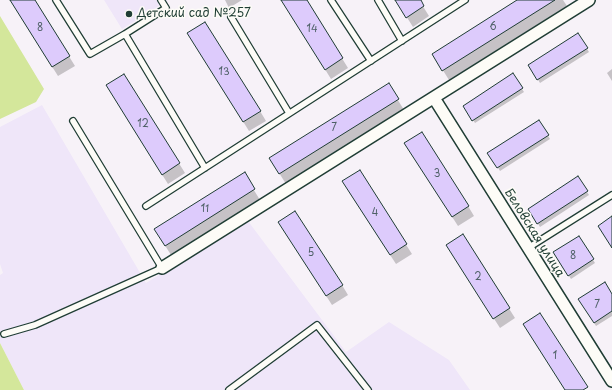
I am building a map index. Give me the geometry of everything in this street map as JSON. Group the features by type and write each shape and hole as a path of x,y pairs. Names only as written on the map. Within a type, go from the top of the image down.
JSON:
{"street":[{"path":"162,268 589,0"},
{"name":"Беловская улица","path":"434,98 612,381"}],"lane":[{"path":"56,0 90,54 166,8 161,0"},
{"path":"331,0 371,61"},
{"path":"378,0 402,41"},
{"path":"146,206 465,0"},
{"path":"230,17 289,113"},
{"path":"125,34 205,168"},
{"path":"4,334 35,326 162,268 73,121"},
{"path":"528,248 612,195"},
{"path":"229,390 317,325 368,390"}],"shaded area":[{"name":"Детский сад №257","path":"104,0 168,0 122,29"},
{"path":"42,105 146,283 248,221 346,352 389,322 449,360 470,390 24,390 0,343 0,275 3,273 0,264 0,127"}],"green space":[{"path":"0,16 44,89 36,102 0,119"},
{"path":"0,343 24,390 0,390"}],"building":[{"path":"10,0 35,0 70,56 52,67"},
{"path":"281,0 307,0 343,58 325,70"},
{"path":"395,0 421,0 424,6 406,18"},
{"path":"517,0 555,0 442,71 432,54"},
{"path":"205,22 261,111 243,122 187,33"},
{"path":"578,33 588,48 537,80 528,65"},
{"path":"513,73 523,88 472,121 463,106"},
{"path":"124,74 180,163 162,175 106,85"},
{"path":"389,83 399,99 279,174 269,158"},
{"path":"539,120 549,135 497,168 487,153"},
{"path":"422,132 469,206 452,217 404,143"},
{"path":"360,170 407,244 390,255 342,181"},
{"path":"245,172 255,189 165,246 154,229"},
{"path":"578,176 588,191 537,224 528,209"},
{"path":"295,211 343,285 326,296 278,222"},
{"path":"612,216 612,248 598,226"},
{"path":"463,234 510,308 493,319 446,245"},
{"path":"579,236 594,259 568,276 553,252"},
{"path":"605,282 612,294 612,311 594,323 578,299"},
{"path":"540,313 588,387 583,390 565,390 523,324"}],"place":[{"name":"Детский сад №257","path":"129,14"}]}
